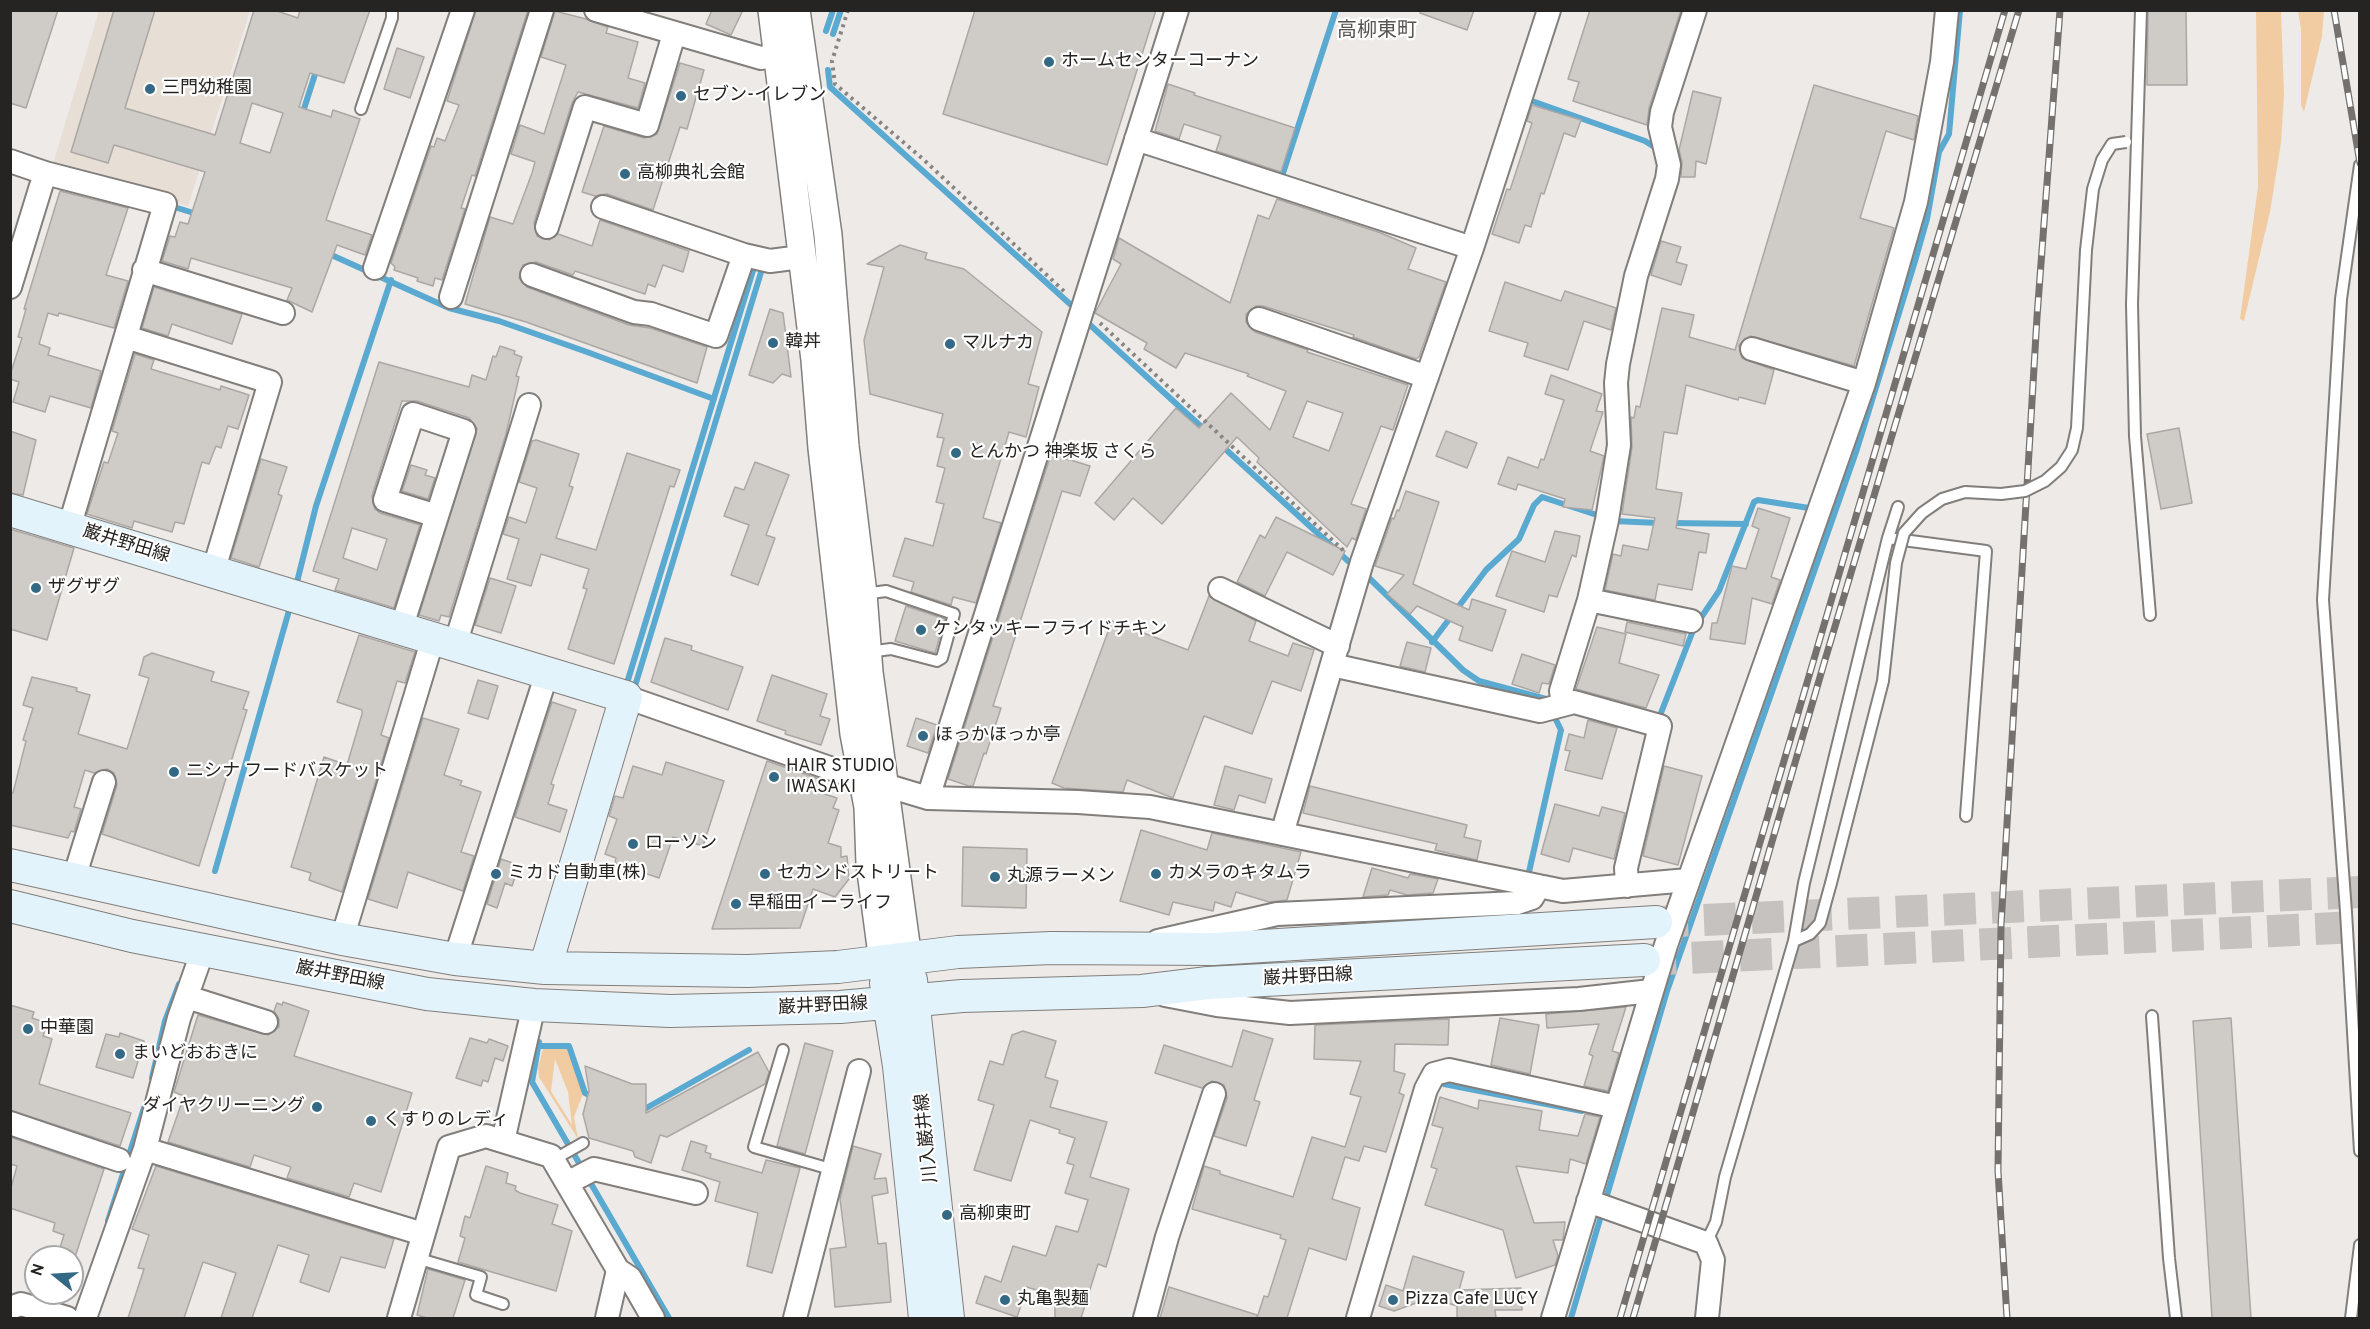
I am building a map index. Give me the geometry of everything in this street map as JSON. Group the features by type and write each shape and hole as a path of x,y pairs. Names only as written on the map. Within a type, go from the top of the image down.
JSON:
{"main road":[{"name":"巌井野田線","path":"10,510 626,697"},
{"path":"545,968 626,697"},
{"name":"巌井野田線","path":"10,865 342,939 455,959 545,968 748,971 838,967 970,952 1131,948 1213,949 1656,922"},
{"name":"巌井野田線","path":"10,906 202,950 428,994 534,1005 736,1011 962,996 1142,990 1208,983 1644,960"},
{"name":"川入巌井線","path":"895,960 948,1318"},
{"name":"川入巌井線","path":"901,1001 899,1066 925,1318"}],"street":[{"path":"375,268 463,10"},
{"path":"451,297 542,10"},
{"path":"596,10 761,58 789,54"},
{"path":"772,10 789,54 828,235 833,447 854,734 874,782"},
{"path":"796,10 789,54 801,256 815,360 863,594 876,730 874,782 868,807 870,864 895,960"},
{"path":"928,798 1177,10"},
{"path":"1282,834 1362,562 1472,248 1549,10"},
{"path":"1557,703 1589,600 1607,518 1619,445 1616,383 1618,364 1636,276 1669,165 1660,127 1662,112 1695,10"},
{"path":"1553,1318 1598,1205 1617,1107 1651,991 1864,383 1916,202 1942,62 1947,10"},
{"path":"547,227 585,107 647,125 674,34"},
{"path":"1136,139 1472,248"},
{"path":"10,161 45,173 165,204 69,528"},
{"path":"10,287 45,173"},
{"path":"603,207 744,255 770,261 801,256"},
{"path":"815,360 821,306 815,236 828,235"},
{"path":"532,275 634,312 651,314 716,336 744,255"},
{"path":"144,270 283,313"},
{"path":"1259,319 1427,377"},
{"path":"126,337 270,382 213,572"},
{"path":"1752,350 1864,383"},
{"path":"342,939 444,642 529,405"},
{"path":"402,629 464,431 413,414 385,500 437,516"},
{"path":"1220,589 1335,656 1540,711 1557,703 1574,702 1660,726 1626,868 1627,886"},
{"path":"1589,600 1691,621"},
{"path":"455,959 547,673"},
{"path":"626,697 874,782 928,798 1134,806 1563,891 1688,880"},
{"path":"74,878 104,782"},
{"path":"1131,948 1209,927 1277,914 1517,903 1532,898 1539,886"},
{"path":"85,1318 145,1149 179,1018 202,950"},
{"path":"1142,990 1217,1005 1290,1013 1579,999 1651,991"},
{"path":"187,997 266,1022"},
{"path":"503,1141 534,1005"},
{"path":"1358,1318 1426,1089 1434,1074 1449,1070 1617,1107"},
{"path":"795,1318 859,1071"},
{"path":"1145,1318 1167,1237 1214,1094"},
{"path":"10,1123 119,1160"},
{"path":"399,1318 449,1147 486,1136 559,1157 580,1177 618,1270 630,1278 653,1318"},
{"path":"145,1149 423,1233"},
{"path":"580,1177 696,1193"},
{"path":"1598,1205 1706,1244 1713,1260 1707,1318"},
{"path":"607,1318 618,1270"},
{"path":"10,1308 21,1304 67,1318"}],"lane":[{"path":"360,109 392,10"},
{"path":"2141,10 2131,142 2132,304 2135,436 2150,615"},
{"path":"1794,941 1810,934 1820,923 1831,883 1883,681 1896,563 1904,533 1922,513 1941,499 1965,492 2001,494 2025,491 2045,481 2061,467 2072,450 2077,428 2086,250 2093,189 2102,160 2112,144 2131,142"},
{"path":"2360,165 2341,299 2323,600 2346,901 2360,1151"},
{"path":"1706,1244 1716,1222 1725,1177 1794,941 1804,883 1888,538 1898,507"},
{"path":"1888,538 1986,550 1966,816"},
{"path":"863,594 886,591 954,614 942,658 937,661 891,649 868,652"},
{"path":"2152,1016 2169,1258 2176,1318"},
{"path":"783,1050 754,1147 834,1170"},
{"path":"559,1157 580,1144"},
{"path":"2351,1318 2360,1245"},
{"path":"416,1258 481,1277 476,1295 503,1304"}],"shaded area":[{"name":"三門幼稚園","path":"99,11 250,11 188,206 52,167"},
{"path":"2256,11 2281,11 2284,95 2281,143 2270,212 2244,321 2240,319 2258,187"},
{"path":"2298,11 2324,11 2322,36 2304,112 2301,105 2301,29"},
{"path":"543,1049 567,1049 583,1094 574,1117 578,1139 539,1077 538,1067","holes":["555,1059 568,1092 572,1125 551,1091"]}],"building":[{"path":"10,10 58,10 26,108 10,103"},
{"path":"114,10 155,10 125,108 215,135 254,10 274,10 298,18 300,10 370,10 344,83 310,73 299,107 331,117 333,110 360,119 326,220 372,235 365,255 337,245 312,312 287,300 292,288 191,258 188,269 162,261 170,236 175,237 180,222 188,224 205,172 114,145 108,163 71,152","holes":["252,103 283,113 270,153 240,143"]},
{"path":"476,10 528,10 475,176 472,175 461,208 465,209 442,280 435,278 433,286 394,270 395,267 391,263 431,146 434,147 437,138 445,141 459,105 447,101"},
{"path":"712,10 743,10 731,35 706,24"},
{"name":"ホームセンターコーナン","path":"975,10 1156,10 1107,165 943,114"},
{"path":"1420,10 1474,10 1467,30 1420,13"},
{"path":"1590,10 1681,10 1649,108 1647,125 1573,101 1579,82 1568,79"},
{"path":"2148,10 2186,10 2187,85 2147,85"},
{"path":"555,11 608,27 606,33 638,42 628,78 645,83 638,108 578,92 572,103 534,223 537,236 549,240 558,234 592,246 600,220 689,251 683,272 663,265 655,287 648,284 645,294 575,271 573,275 536,262 523,265 519,278 527,287 629,325 650,328 707,347 697,383 526,322 465,304 490,217 513,224 532,173 535,162 511,154 520,125 544,134 566,65 541,57"},
{"path":"397,48 424,57 410,98 384,89"},
{"path":"680,63 704,70 687,129 680,127 653,210 607,194 595,196 582,192 604,126 644,138 657,134"},
{"path":"1168,84 1195,93 1194,95 1295,128 1281,172 1216,151 1221,136 1184,124 1179,139 1155,131"},
{"path":"1814,85 1918,116 1914,140 1886,131 1860,218 1894,228 1854,366 1750,336 1739,345 1742,358 1774,370 1765,404 1739,397 1738,400 1686,385 1677,434 1664,432 1656,489 1682,493 1676,528 1709,534 1706,553 1699,552 1692,590 1658,584 1655,600 1605,590 1613,554 1621,556 1623,545 1648,550 1655,518 1622,514 1632,447 1631,417 1634,418 1636,406 1640,407 1662,308 1694,315 1689,337 1735,350"},
{"path":"1693,91 1721,98 1706,164 1696,161 1695,177 1681,177 1682,162 1679,150"},
{"path":"1532,105 1581,120 1575,137 1564,133 1544,194 1541,193 1531,227 1525,225 1519,243 1492,234 1507,189 1510,190 1532,123 1527,121"},
{"path":"60,191 128,208 106,275 128,281 114,328 59,313 58,316 48,313 39,344 50,348 48,355 101,371 91,408 50,396 45,412 13,402 19,382 10,379 10,375 22,338 18,337 26,309 24,309"},
{"path":"1277,199 1381,233 1416,248 1408,269 1446,282 1419,357 1416,359 1353,337 1354,335 1263,306 1256,306 1246,314 1246,322 1255,332 1308,350 1307,352 1408,385 1393,430 1381,426 1351,504 1366,509 1356,540 1352,538 1347,547 1257,462 1259,458 1237,437 1162,524 1133,498 1114,520 1095,503 1176,408 1199,428 1231,393 1270,430 1286,391 1247,376 1249,374 1185,353 1176,368 1144,349 1147,343 1095,313 1121,264 1113,259 1119,238 1230,303 1258,215 1269,219","holes":["1307,401 1343,413 1329,451 1293,437"]},
{"path":"1661,241 1681,247 1676,262 1687,265 1681,285 1651,275"},
{"path":"900,245 927,253 925,259 964,269 1042,332 1028,384 1039,387 1026,437 1009,432 983,518 1001,523 976,603 953,597 951,605 911,592 914,582 893,576 905,538 933,546 944,504 936,502 945,468 937,466 944,438 937,437 943,414 870,394 864,340 884,267 867,264"},
{"path":"1505,282 1561,301 1565,291 1616,308 1611,330 1584,321 1568,370 1524,356 1528,343 1489,331"},
{"path":"154,287 242,314 232,344 172,324 168,336 142,328"},
{"name":"韓丼","path":"770,309 783,313 791,377 782,374 773,383 749,375"},
{"path":"500,346 515,351 514,354 522,357 516,376 519,377 506,434 449,617 441,615 439,621 419,615 477,429 469,418 417,401 402,401 372,496 375,509 380,513 420,525 394,608 335,590 339,579 313,571 379,362 469,387 472,375 486,380 493,356 496,357","holes":["352,528 387,539 377,570 343,558"]},
{"path":"135,354 154,360 151,369 220,390 221,386 249,395 238,429 228,426 221,448 216,446 209,464 202,462 184,524 175,522 172,532 134,521 132,528 87,514 104,462 108,463 118,433 112,431"},
{"path":"1551,375 1602,394 1596,411 1603,412 1590,451 1604,456 1592,510 1563,507 1565,499 1518,484 1516,490 1498,484 1508,457 1538,468 1541,459 1544,460 1564,400 1545,394"},
{"path":"2179,428 2192,503 2161,509 2147,434"},
{"path":"10,431 36,440 23,495 10,493"},
{"path":"1446,431 1477,443 1467,468 1436,456"},
{"path":"536,440 579,454 569,486 573,487 556,538 596,550 627,453 680,470 674,487 670,486 614,664 568,649 587,589 583,588 589,569 541,554 531,586 507,579 519,539 503,534 509,517 526,523 537,488 519,482 532,441"},
{"path":"1051,454 1090,466 1080,496 1062,491 993,706 1001,708 973,786 969,786 948,779"},
{"path":"261,459 287,467 278,494 282,496 259,567 231,558"},
{"path":"755,462 789,475 766,535 775,538 758,585 731,575 749,525 724,516 735,487 744,490"},
{"path":"411,465 427,470 425,475 435,478 428,499 402,491"},
{"path":"1406,491 1439,502 1413,584 1469,610 1472,599 1506,610 1492,651 1459,640 1463,627 1417,606 1410,614 1387,594 1404,575 1375,566 1392,518 1394,519 1397,510 1399,511"},
{"path":"1758,508 1790,518 1771,577 1780,580 1772,604 1752,598 1745,644 1710,639 1712,623 1717,623 1732,566 1746,569 1759,529 1752,526"},
{"path":"1276,517 1345,551 1333,575 1287,552 1265,596 1237,582 1260,535 1265,538"},
{"name":"ザグザグ","path":"10,529 74,548 47,640 10,629"},
{"path":"1555,531 1580,536 1576,557 1572,555 1557,597 1549,595 1544,612 1496,596 1512,551 1545,562"},
{"path":"490,578 516,586 501,633 475,625"},
{"path":"1209,596 1256,621 1249,641 1288,656 1293,643 1314,650 1301,691 1272,681 1252,734 1204,716 1173,798 1127,780 1123,792 1064,788 1052,783 1112,621 1188,650"},
{"path":"906,606 945,619 935,653 895,641"},
{"path":"1627,622 1686,634 1683,646 1625,632"},
{"path":"1597,627 1626,634 1619,663 1659,675 1646,708 1576,689"},
{"path":"359,635 415,652 405,683 397,681 381,735 389,738 342,892 309,880 311,873 291,867 324,757 347,765 362,714 362,710 337,702"},
{"path":"665,638 692,646 691,650 743,667 728,710 651,682"},
{"path":"1407,642 1431,648 1425,672 1400,666"},
{"name":"ニシナ フードバスケット","path":"152,653 214,672 211,681 249,692 243,709 247,710 199,866 102,834 117,785 114,773 107,769 94,773 85,770 74,807 81,809 74,832 71,831 68,838 10,825 10,793 13,793 26,741 23,740 33,708 23,705 32,677 77,688 76,691 90,695 78,734 127,749 149,678 139,675 144,657"},
{"path":"1522,654 1555,665 1549,684 1542,683 1539,693 1512,684"},
{"path":"772,675 827,694 820,716 830,719 821,745 785,734 786,731 757,721"},
{"path":"478,680 498,686 488,719 468,713"},
{"path":"552,702 576,710 551,784 554,785 548,804 567,810 560,832 515,817"},
{"path":"423,718 459,729 444,775 462,781 460,785 481,792 461,852 474,856 463,891 408,872 397,908 368,899"},
{"name":"ほっかほっか亭","path":"916,718 937,725 928,753 907,746"},
{"path":"1588,720 1617,728 1602,779 1565,770 1570,751 1565,750 1569,734 1584,738"},
{"path":"767,761 819,779 815,791 837,798 833,808 839,810 828,843 841,847 841,857 847,856 849,879 835,897 813,889 800,928 712,929"},
{"path":"666,762 724,781 703,846 673,837 659,878 615,863 616,858 605,854 617,819 609,816 615,796 623,798 633,766 662,775"},
{"path":"1225,766 1272,779 1265,803 1239,795 1234,810 1214,805"},
{"path":"1664,766 1702,776 1678,865 1643,856"},
{"path":"1310,786 1467,825 1464,837 1481,841 1477,860 1435,850 1437,844 1303,813"},
{"path":"1555,804 1599,816 1602,807 1625,813 1614,859 1573,848 1569,862 1541,854"},
{"path":"1141,830 1207,850 1212,833 1301,852 1287,900 1269,902 1236,892 1231,907 1215,902 1213,911 1173,902 1169,915 1120,901"},
{"path":"963,847 1027,849 1026,908 962,906"},
{"path":"501,859 519,865 512,886 505,883 497,908 487,904"},
{"path":"1372,868 1408,878 1410,874 1438,879 1433,893 1407,895 1390,890 1388,895 1363,897"},
{"path":"283,1002 309,1011 294,1056 412,1093 381,1192 354,1183 349,1197 287,1178 291,1167 254,1155 250,1167 168,1142 184,1096 174,1092 198,1015 268,1035 279,1027 279,1019 274,1011 277,1003 282,1005"},
{"path":"10,1005 34,1012 32,1018 47,1023 43,1036 52,1039 39,1084 131,1113 120,1146 10,1110"},
{"path":"1626,1007 1612,1051 1619,1053 1608,1091 1584,1086 1593,1056 1589,1054 1599,1024 1547,1028 1546,1014"},
{"path":"1500,1018 1539,1025 1530,1074 1491,1065"},
{"path":"2231,1018 2251,1318 2212,1318 2193,1021"},
{"path":"1449,1019 1448,1045 1395,1044 1394,1071 1405,1074 1399,1093 1404,1095 1386,1152 1364,1146 1359,1161 1345,1157 1332,1199 1360,1208 1346,1260 1309,1248 1287,1318 1257,1318 1264,1296 1268,1297 1286,1240 1280,1238 1281,1235 1192,1209 1204,1166 1220,1171 1220,1174 1293,1197 1312,1137 1345,1147 1361,1097 1350,1094 1361,1061 1314,1059 1315,1025"},
{"path":"1243,1030 1273,1039 1254,1100 1260,1102 1246,1146 1214,1136 1227,1098 1224,1085 1212,1081 1202,1088 1155,1073 1164,1045 1232,1067"},
{"path":"1023,1031 1056,1041 1045,1077 1058,1081 1050,1107 1107,1122 1090,1177 1129,1189 1106,1267 1098,1264 1081,1318 1055,1318 1055,1296 1027,1287 1017,1317 976,1303 985,1276 1001,1282 1013,1246 1046,1256 1056,1226 1078,1232 1088,1200 1065,1193 1074,1165 1067,1163 1075,1138 1059,1133 1060,1130 1030,1120 1011,1181 974,1170 994,1105 978,1100 990,1061 1003,1065 1012,1035"},
{"name":"まいどおおきに","path":"120,1033 144,1041 133,1078 96,1067 106,1034 119,1037"},
{"path":"470,1038 487,1043 489,1039 508,1046 503,1061 495,1058 488,1082 483,1080 481,1086 456,1078"},
{"path":"805,1043 833,1051 805,1154 777,1146"},
{"path":"758,1052 769,1072 765,1084 667,1137 660,1135 651,1163 635,1157 633,1151 589,1138 583,1114 589,1091 585,1066 632,1084 646,1084 646,1113"},
{"path":"1440,1097 1478,1109 1479,1100 1542,1111 1539,1130 1578,1136 1585,1114 1600,1117 1586,1164 1570,1159 1568,1173 1516,1166 1534,1223 1565,1222 1563,1240 1553,1240 1558,1256 1555,1265 1516,1278 1503,1230 1425,1205 1437,1169 1431,1167 1443,1128 1432,1125"},
{"path":"10,1137 104,1169 79,1245 61,1245 64,1235 53,1231 55,1223 10,1208 10,1191 17,1166 10,1164"},
{"path":"691,1141 707,1146 705,1152 711,1154 710,1158 762,1173 766,1160 800,1168 772,1273 747,1266 758,1213 715,1201 720,1182 682,1170"},
{"path":"853,1146 881,1154 874,1179 886,1178 888,1193 872,1196 878,1244 886,1243 891,1302 835,1307 830,1249 846,1247 840,1199"},
{"path":"156,1166 394,1239 385,1268 341,1257 329,1292 300,1282 309,1255 278,1245 252,1318 221,1318 236,1273 203,1262 184,1318 128,1318 144,1269 138,1268 149,1235 132,1229"},
{"path":"486,1166 508,1173 506,1183 516,1186 515,1190 520,1193 558,1205 552,1224 572,1231 556,1291 458,1262 465,1238 460,1236 465,1216 470,1218"},
{"path":"1413,1256 1464,1272 1459,1290 1521,1288 1522,1310 1495,1310 1496,1318 1457,1318 1457,1306 1419,1294 1427,1299 1394,1311 1379,1306 1386,1285 1403,1291"},
{"path":"428,1269 465,1280 453,1318 427,1318 417,1315"},
{"path":"1169,1287 1257,1315 1257,1318 1160,1318"}],"waterway":[{"path":"826,31 833,10"},
{"path":"833,34 841,10"},
{"path":"1283,173 1336,10"},
{"path":"1571,1318 1667,991 1856,452 1915,261 1927,219 1939,152 1949,134 1960,10"},
{"path":"302,115 317,68"},
{"path":"828,70 830,87 1070,304"},
{"path":"1532,101 1645,141 1656,148 1657,152"},
{"path":"171,206 200,215"},
{"path":"327,253 449,308 499,321 714,399"},
{"path":"630,688 627,683 754,267"},
{"path":"631,688 635,686 762,269"},
{"path":"296,586 316,506 391,280"},
{"path":"1089,324 1206,431"},
{"path":"1222,446 1348,561"},
{"path":"1432,642 1486,570 1519,539 1534,505 1542,497 1603,517"},
{"path":"1655,717 1659,718 1694,628 1719,591 1754,502 1758,500 1809,508"},
{"path":"1613,521 1659,523"},
{"path":"1670,523 1746,524"},
{"path":"1365,574 1463,670 1479,681 1546,699 1548,702"},
{"path":"215,871 290,607"},
{"path":"1529,872 1561,730 1552,712"},
{"path":"152,1078 165,1021 179,984"},
{"path":"539,1042 532,1082 669,1318"},
{"path":"538,1046 569,1046 585,1093 593,1097"},
{"path":"641,1111 749,1050"},
{"path":"1444,1084 1582,1111"},
{"path":"108,1221 144,1108"}],"tunnel":[{"path":"1656,922 2360,892"},
{"path":"1644,960 2360,927"}],"railway":[{"path":"1620,1318 2005,10"},
{"path":"1633,1318 1825,660 2019,10"},
{"path":"2007,1318 1998,1171 2001,925 2037,317 2060,10"},
{"path":"2334,10 2360,163"}],"place":[{"name":"ホームセンターコーナン","path":"1049,62"},
{"name":"三門幼稚園","path":"150,89"},
{"name":"セブン-イレブン","path":"681,96"},
{"name":"高柳典礼会館","path":"625,174"},
{"name":"韓丼","path":"773,343"},
{"name":"マルナカ","path":"950,344"},
{"name":"とんかつ 神楽坂 さくら","path":"956,453"},
{"name":"ザグザグ","path":"36,588"},
{"name":"ケンタッキーフライドチキン","path":"921,630"},
{"name":"ほっかほっか亭","path":"923,736"},
{"name":"ニシナ フードバスケット","path":"174,772"},
{"name":"HAIR STUDIO IWASAKI","path":"774,777"},
{"name":"ローソン","path":"633,844"},
{"name":"ミカド自動車(株)","path":"496,874"},
{"name":"セカンドストリート","path":"765,874"},
{"name":"カメラのキタムラ","path":"1156,874"},
{"name":"丸源ラーメン","path":"995,877"},
{"name":"早稲田イーライフ","path":"736,904"},
{"name":"中華園","path":"28,1029"},
{"name":"まいどおおきに","path":"120,1054"},
{"name":"ダイヤクリーニング","path":"317,1107"},
{"name":"くすりのレディ","path":"371,1121"},
{"name":"高柳東町","path":"947,1215"},
{"name":"丸亀製麺","path":"1005,1300"},
{"name":"Pizza Cafe LUCY","path":"1393,1300"}],"district":[{"name":"高柳東町","path":"1377,32"}]}
